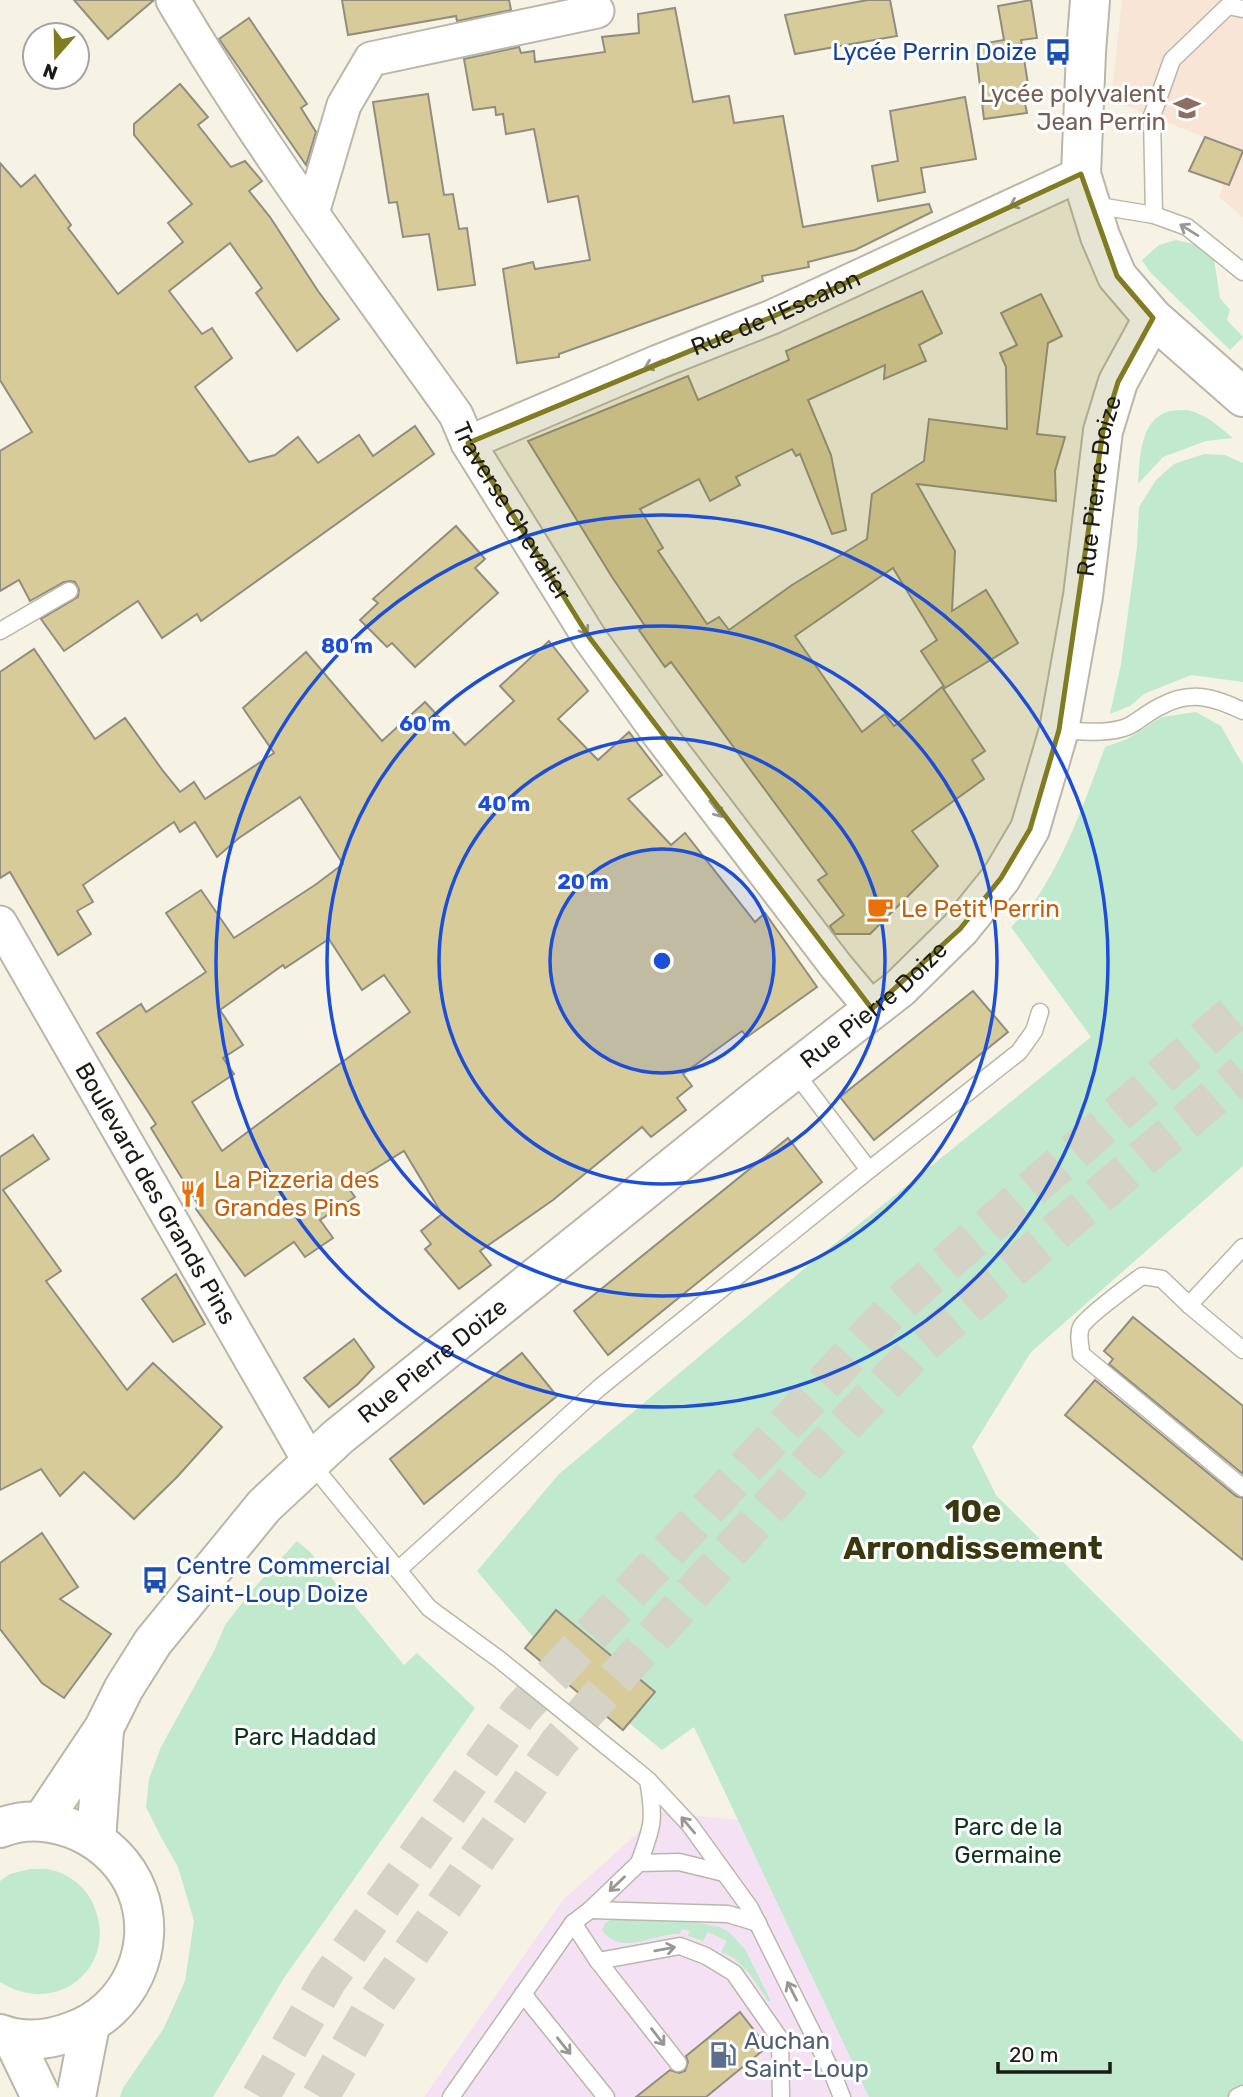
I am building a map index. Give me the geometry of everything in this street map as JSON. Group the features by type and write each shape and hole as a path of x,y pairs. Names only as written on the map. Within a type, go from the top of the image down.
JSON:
{"street":[{"name":"Traverse Chevalier","path":"173,0 203,51 312,213 456,415 468,443 589,637 704,793 872,1009"},
{"path":"1090,0 1086,52 1085,189 1117,276 1153,318 1243,397"},
{"path":"312,213 344,105 370,59 597,11"},
{"name":"Rue de l'Escalon","path":"468,443 658,362 1085,189"},
{"name":"Rue Pierre Doize","path":"42,1821 104,1728 135,1668 163,1629 264,1506 338,1437 900,988 960,929 1001,877 1030,829 1059,730 1083,596 1103,431 1118,382 1153,318"},
{"name":"Boulevard des Grands Pins","path":"0,923 310,1462"},
{"name":"Rue Pierre Doize","path":"96,1840 104,1728"},
{"path":"0,1828 10,1824 42,1821 70,1827 96,1840 121,1862 137,1891 145,1923 142,1956 129,1987 108,2012 90,2025 53,2039 6,2037"},
{"path":"76,2097 90,2025"},
{"path":"6,2037 41,2097"}],"lane":[{"path":"1154,215 1152,116 1172,60 1228,6 1243,9"},
{"path":"1085,189 1187,227 1243,272"},
{"path":"0,631 69,591"},
{"path":"1059,730 1104,732 1127,726 1163,704 1196,695 1219,700 1243,711"},
{"path":"398,1570 599,1388 1019,1052 1034,1031 1040,1012"},
{"path":"794,1071 869,1170"},
{"path":"1189,1305 1243,1247"},
{"path":"1243,1350 1162,1279 1142,1276 1082,1325 1078,1340 1081,1354 1243,1488"},
{"path":"310,1462 429,1608 500,1660 648,1780 690,1825 750,1908 842,2097"},
{"path":"451,2097 573,1923 639,1863 650,1835 653,1811 648,1780"},
{"path":"639,1863 679,1862 724,1873"},
{"path":"590,1910 728,1914 758,1923"},
{"path":"573,1923 598,1961 678,2063"},
{"path":"598,1961 680,1946 706,1956 734,1973 780,2039 781,2097"},
{"path":"523,1994 606,2097"}],"highlighted area":[{"path":"1081,174 1117,276 1153,318 1118,382 1103,431 1059,730 1030,829 1001,878 960,929 872,1009 589,637 468,443 772,317"}],"shaded area":[{"name":"Lycée polyvalent Jean Perrin","path":"1122,0 1243,0 1243,217 1219,197 1223,185 1188,172 1204,137 1111,100"},
{"path":"661,1812 739,1820 869,2097 424,2097 563,1900"}],"green space":[{"path":"1176,240 1193,244 1214,259 1220,298 1230,310 1227,320 1243,337 1230,350 1150,272 1142,260 1159,245"},
{"path":"1187,410 1206,417 1233,438 1206,441 1163,457 1138,484 1143,441 1152,422 1170,411"},
{"path":"1204,454 1225,455 1243,463 1243,682 1191,675 1144,694 1130,706 1110,714 1121,664 1137,547 1139,507 1156,480 1174,464"},
{"name":"Parc de la Germaine","path":"1196,712 1221,726 1243,765 1243,1166 1031,1352 972,1447 996,1495 1243,1742 1243,2097 869,2097 694,1727 662,1750 629,1723 655,1692 556,1610 533,1637 477,1571 559,1474 817,1258 1091,1037 1011,927 1036,899 1057,863 1075,825 1105,747 1127,739 1162,717"},
{"name":"Parc Haddad","path":"297,1541 310,1552 404,1665 417,1653 475,1708 284,1978 213,2097 120,2097 123,2088 164,2028 185,1981 194,1921 178,1867 146,1807 149,1779 161,1747 214,1651 225,1625 253,1589"},
{"path":"30,1869 52,1870 74,1880 90,1898 99,1921 99,1943 93,1962 81,1978 64,1989 44,1994 23,1992 0,1982 0,1881 10,1874"},
{"path":"614,1918 698,1923 720,1927 730,1933 745,1949 771,2001 768,2001 749,1973 733,1957 721,1952 727,1941 708,1932 703,1941 688,1936 690,1931 682,1929 680,1934 639,1942 619,1942 602,1930 605,1923"}],"building":[{"path":"74,0 154,0 108,39"},
{"path":"342,0 509,0 511,10 457,21 456,16 348,35"},
{"path":"868,0 890,0 897,36 795,54 785,15"},
{"path":"1031,0 1037,38 1021,40 1028,84 1021,85 1027,113 984,119 975,45 1004,40 998,6"},
{"path":"675,8 693,102 729,96 734,123 783,116 803,227 929,204 932,212 855,250 808,262 809,267 762,276 763,281 559,354 559,357 517,363 503,269 533,262 535,269 590,260 578,196 548,202 534,129 506,134 503,114 496,115 495,107 473,110 464,59 519,47 521,53 534,51 535,62 605,52 602,37 639,33 638,14"},
{"path":"249,18 307,104 301,108 316,132 306,165 219,39"},
{"path":"180,84 208,117 198,125 231,167 245,161 262,181 249,191 270,217 339,319 297,351 256,293 262,288 230,243 169,291 202,334 212,328 232,358 195,387 249,462 275,455 298,437 318,463 359,435 373,456 415,426 434,454 201,621 197,614 162,638 138,601 64,651 41,619 78,597 79,590 75,582 64,582 30,601 19,580 0,591 0,451 32,432 0,380 0,163 21,187 35,175 71,225 68,228 118,294 183,242 168,223 192,204 134,135 134,124"},
{"path":"428,94 444,195 453,194 459,229 467,228 475,285 438,290 429,234 403,237 397,202 389,203 373,102"},
{"path":"965,97 976,159 921,168 925,192 878,201 872,166 898,161 890,111"},
{"path":"1205,137 1243,151 1229,185 1189,171"},
{"path":"922,291 942,333 919,345 926,361 884,379 885,365 808,400 831,455 846,530 832,534 800,454 796,456 792,449 736,477 740,485 710,501 699,479 640,509 663,548 658,551 707,624 719,617 729,630 792,585 867,539 872,494 924,461 929,419 1007,429 1006,367 1000,353 1017,345 1001,313 1041,294 1062,336 1048,343 1037,434 1065,437 1055,471 1056,501 917,484 955,551 952,611 986,590 1018,643 945,688 921,651 937,640 893,568 795,636 862,732 885,714 894,726 942,687 985,751 972,760 984,779 912,831 938,866 870,934 835,934 830,926 844,915 818,880 827,874 671,662 665,667 639,630 645,626 528,441 688,376 698,400 789,360 786,351"},
{"path":"456,526 485,559 475,568 498,593 415,667 392,643 387,647 360,620 378,603 373,599"},
{"path":"549,641 588,691 558,719 598,760 629,732 662,775 628,799 671,845 685,833 755,922 765,913 817,987 747,1037 742,1031 683,1074 692,1086 677,1098 686,1110 651,1137 642,1127 553,1200 480,1251 491,1265 459,1289 425,1249 431,1244 421,1231 442,1214 404,1151 347,1186 355,1197 320,1220 333,1238 305,1257 294,1242 245,1276 196,1209 199,1206 151,1128 156,1124 97,1033 141,1004 146,1012 206,972 166,913 201,890 234,938 343,864 300,797 239,838 217,857 195,822 180,832 174,822 83,885 93,902 77,911 91,934 58,955 10,872 0,878 0,672 34,649 95,739 125,718 180,792 194,782 205,799 274,753 243,708 306,652 382,741 425,702 465,745 514,701 500,686","holes":["329,939 362,990 384,975 410,1012 222,1151 192,1102 234,1074 223,1058 243,1045 220,1010 283,965 285,968"]},
{"path":"973,991 1008,1032 874,1140 840,1097"},
{"path":"33,1135 49,1159 3,1190 61,1271 46,1281 127,1390 153,1363 222,1427 134,1519 84,1472 60,1496 41,1469 0,1490 0,1157"},
{"path":"788,1138 822,1182 608,1355 574,1311"},
{"path":"176,1274 205,1324 173,1342 142,1299"},
{"path":"1133,1317 1243,1406 1243,1474 1109,1364 1113,1359 1104,1351"},
{"path":"354,1339 374,1367 329,1407 304,1378"},
{"path":"522,1353 557,1396 424,1504 390,1459"},
{"path":"1095,1380 1236,1496 1243,1498 1243,1560 1065,1415"},
{"path":"42,1533 78,1587 60,1599 111,1634 64,1698 42,1683 0,1629 0,1563"},
{"path":"556,1610 655,1692 623,1730 525,1648"},
{"name":"Auchan Saint-Loup","path":"740,2012 767,2047 706,2097 636,2097 670,2070 679,2073 685,2071 688,2062 686,2056"}],"tunnel":[{"path":"260,2097 328,1980 521,1710 890,1312 1243,1005"},
{"path":"320,2097 372,2008 559,1742 817,1454 919,1348 1243,1073"}],"place":[{"name":"Lycée Perrin Doize","path":"1058,52"},
{"name":"Lycée polyvalent Jean Perrin","path":"1187,108"},
{"name":"Le Petit Perrin","path":"880,909"},
{"name":"La Pizzeria des Grandes Pins","path":"193,1194"},
{"name":"Centre Commercial Saint-Loup Doize","path":"155,1580"},
{"name":"Auchan Saint-Loup","path":"723,2055"}],"district":[{"name":"10e Arrondissement","path":"973,1530"}]}
